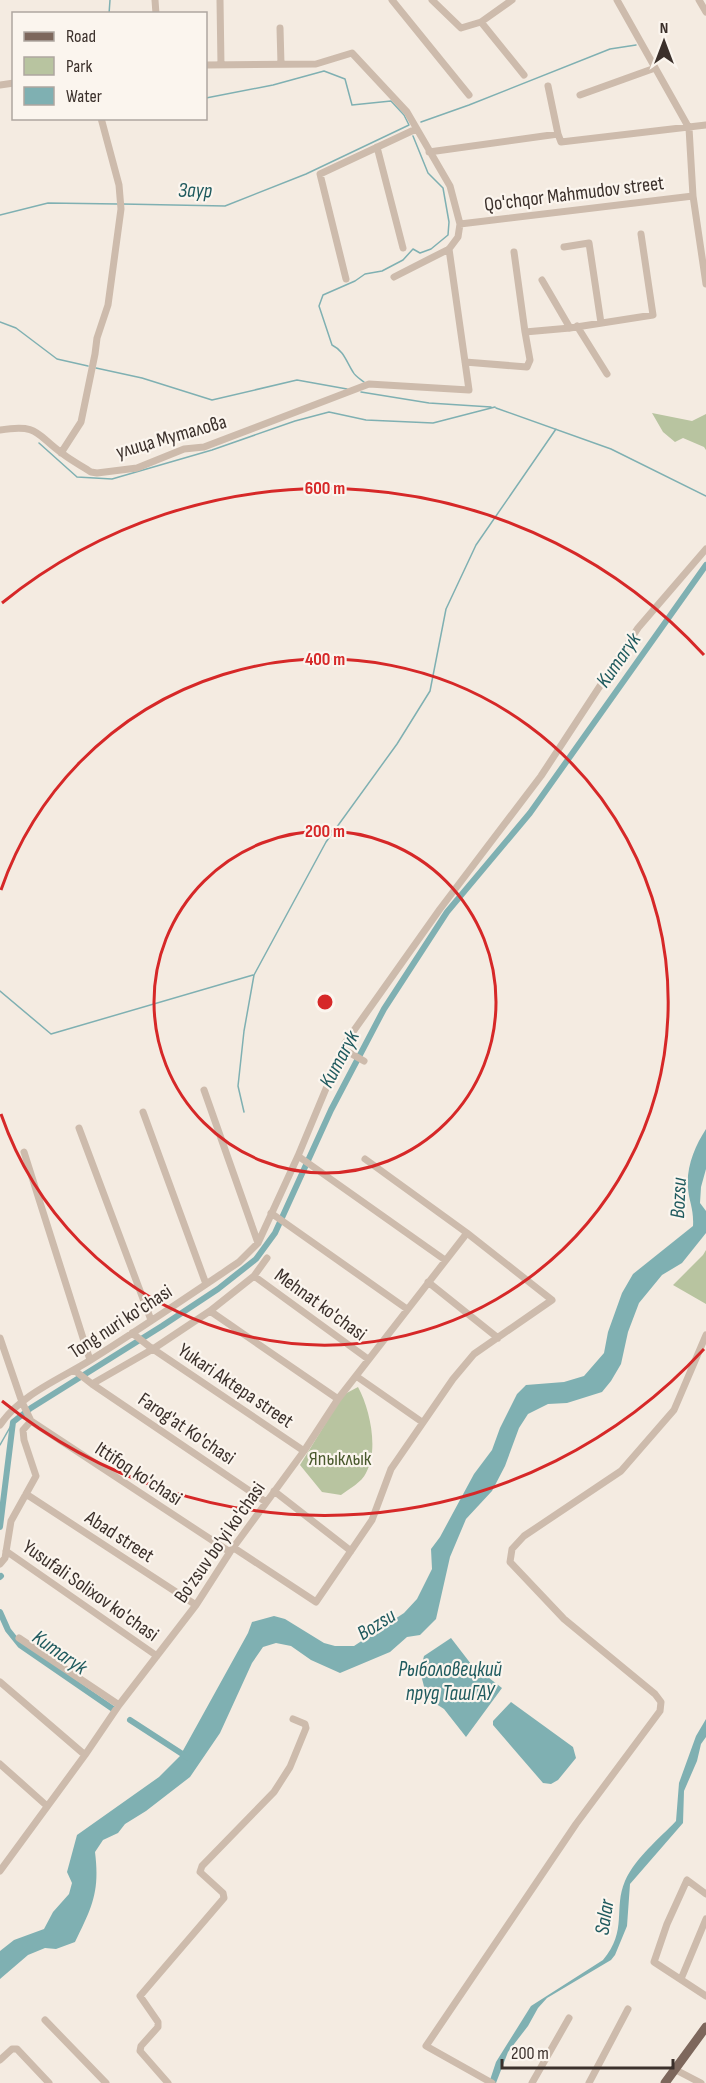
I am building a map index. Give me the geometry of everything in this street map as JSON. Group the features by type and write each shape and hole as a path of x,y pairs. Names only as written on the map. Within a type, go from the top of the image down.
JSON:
{"main road":[{"path":"664,2083 706,2027"}],"street":[{"path":"220,0 221,65"},
{"path":"392,0 469,95"},
{"path":"432,0 461,27 481,22 502,3 512,0"},
{"path":"617,0 689,128 693,196 706,284"},
{"path":"699,0 706,12"},
{"path":"481,22 524,75"},
{"path":"280,28 281,64"},
{"path":"207,65 316,64 352,53 407,112 450,186 460,224 458,237 449,249 394,277"},
{"path":"580,95 655,68"},
{"path":"548,86 561,142 706,125"},
{"path":"61,453 81,422 97,338 108,305 121,209 119,185 102,120"},
{"path":"346,279 320,174 416,129"},
{"path":"429,152 558,134"},
{"path":"376,147 403,248"},
{"name":"Qo'chqor Mahmudov street","path":"460,224 693,196"},
{"path":"525,332 652,315 641,234"},
{"path":"564,247 589,243 601,323"},
{"path":"449,249 465,362 527,367 530,360 514,252"},
{"path":"542,280 607,374"},
{"name":"улица Муталова","path":"0,430 31,429 47,439 61,453 91,472 137,468 184,449 204,447 369,384 469,390 465,362"},
{"path":"258,1243 300,1157 345,1050 440,909 541,776 638,628 706,549"},
{"path":"345,1050 363,1061"},
{"path":"204,1090 258,1243"},
{"path":"143,1112 206,1284"},
{"path":"80,1128 151,1320"},
{"path":"24,1152 90,1360"},
{"path":"300,1157 445,1260"},
{"path":"274,1491 351,1551 372,1520 391,1468 422,1422 474,1354 552,1300 467,1233 365,1159"},
{"path":"273,1214 407,1309"},
{"name":"Bo'zsuv bo'yi ko'chasi","path":"1,1867 85,1755 119,1705 196,1605 338,1399 467,1233"},
{"name":"Tong nuri ko'chasi","path":"0,1425 10,1412 239,1262 258,1243"},
{"path":"90,1383 210,1311 254,1276 267,1258"},
{"name":"Mehnat ko'chasi","path":"254,1276 368,1359"},
{"path":"428,1282 498,1338"},
{"path":"210,1311 338,1399"},
{"name":"Yukari Aktepa street","path":"132,1332 151,1348 304,1451"},
{"path":"490,2082 426,2046 576,1824 660,1711 661,1702 564,1619 510,1562 512,1549 524,1536 621,1471 674,1410 706,1335"},
{"path":"0,1338 2,1351 29,1418 23,1430 24,1440 36,1476 10,1521 5,1558 0,1564"},
{"name":"Farog'at Ko'chasi","path":"74,1370 266,1502"},
{"path":"356,1377 422,1422"},
{"name":"Ittifoq ko'chasi","path":"29,1418 316,1602 351,1551"},
{"name":"Abad street","path":"26,1494 196,1605"},
{"name":"Yusufali Solixov ko'chasi","path":"6,1551 157,1656"},
{"path":"20,1638 119,1705"},
{"path":"0,1682 85,1755"},
{"path":"168,2083 141,2051 141,2046 158,2027 158,2022 140,1996 224,1898 223,1893 200,1872 202,1866 274,1792 290,1767 306,1728 305,1724 293,1719"},
{"path":"0,1764 47,1806"},
{"path":"706,1894 687,1880 667,1924 654,1962 706,1996"},
{"path":"681,1979 706,1919"},
{"path":"589,2083 628,2009"},
{"path":"532,2083 569,2018"},
{"path":"45,2020 106,2083"},
{"path":"0,2060 12,2049 17,2049 49,2083"},
{"path":"674,2068 701,2083"}],"green space":[{"path":"652,413 692,421 706,414 706,450 683,438 675,442 663,432"},
{"path":"706,1250 706,1304 673,1285"},
{"name":"Япыклык","path":"358,1387 366,1406 371,1430 370,1464 362,1479 341,1495 322,1492 300,1465 343,1395"}],"water":[{"name":"Bozsu","path":"706,1129 706,1169 700,1203 706,1211 706,1233 682,1263 662,1275 639,1303 628,1332 621,1364 602,1392 567,1403 548,1404 528,1414 519,1428 505,1466 492,1491 466,1519 450,1557 436,1619 420,1635 407,1637 390,1652 340,1673 311,1660 291,1646 276,1643 263,1647 252,1663 220,1733 190,1777 125,1824 118,1833 103,1840 95,1852 96,1878 93,1899 75,1942 56,1949 45,1948 28,1955 0,1979 0,1951 14,1940 44,1929 53,1912 69,1894 72,1883 67,1872 77,1835 159,1777 180,1756 252,1622 274,1616 285,1619 324,1643 335,1646 354,1646 404,1613 417,1599 432,1569 431,1549 440,1537 474,1474 492,1450 517,1394 526,1385 564,1382 584,1376 604,1353 608,1332 622,1293 633,1274 693,1226 688,1172 698,1142"},
{"name":"Рыболовецкий пруд ТашГАУ","path":"451,1638 471,1664 502,1688 466,1737 444,1709 427,1698 420,1671 424,1656"},
{"path":"511,1702 573,1747 576,1758 558,1780 551,1784 543,1783 493,1725 493,1721"},
{"name":"Salar","path":"706,1719 706,1737 701,1744 697,1761 684,1791 683,1823 630,1884 627,1926 615,1955 611,1960 547,1998 508,2052 496,2083 489,2083 496,2062 531,2006 603,1960 611,1949 618,1929 620,1901 625,1881 641,1856 676,1821 679,1783 696,1736"}],"waterway":[{"path":"109,12 110,0"},
{"name":"Заур","path":"421,122 610,49 636,45"},
{"name":"Заур","path":"122,204 225,206 306,174 409,125 404,115 391,101 352,105 345,79 324,71 273,85 207,98"},
{"path":"364,382 354,373 342,353 332,345 319,306 323,295 365,274 382,271 403,260 413,249 420,253 431,249 448,235 449,222 443,188 428,173 413,136"},
{"name":"Заур","path":"0,215 48,203 118,204"},
{"path":"0,322 16,328 57,359 88,366"},
{"path":"96,368 142,378 212,400 297,380 347,389"},
{"path":"361,392 429,403 491,407"},
{"path":"39,443 77,477 112,479 329,412 366,420 433,423 495,407"},
{"path":"496,408 611,449 706,496"},
{"path":"244,1112 238,1086 244,1031 254,975 326,842 397,744 430,691 446,609 476,545 556,429"},
{"name":"Kumaryk","path":"0,1527 13,1422 31,1408 218,1289 256,1259 275,1233 331,1110 384,1009 447,912 530,813 706,565"},
{"path":"0,991 51,1034 253,975"},
{"path":"0,1445 13,1422"},
{"name":"Kumaryk","path":"0,1612 8,1630 20,1645 113,1709"},
{"name":"Kumaryk","path":"130,1720 187,1757"}]}
